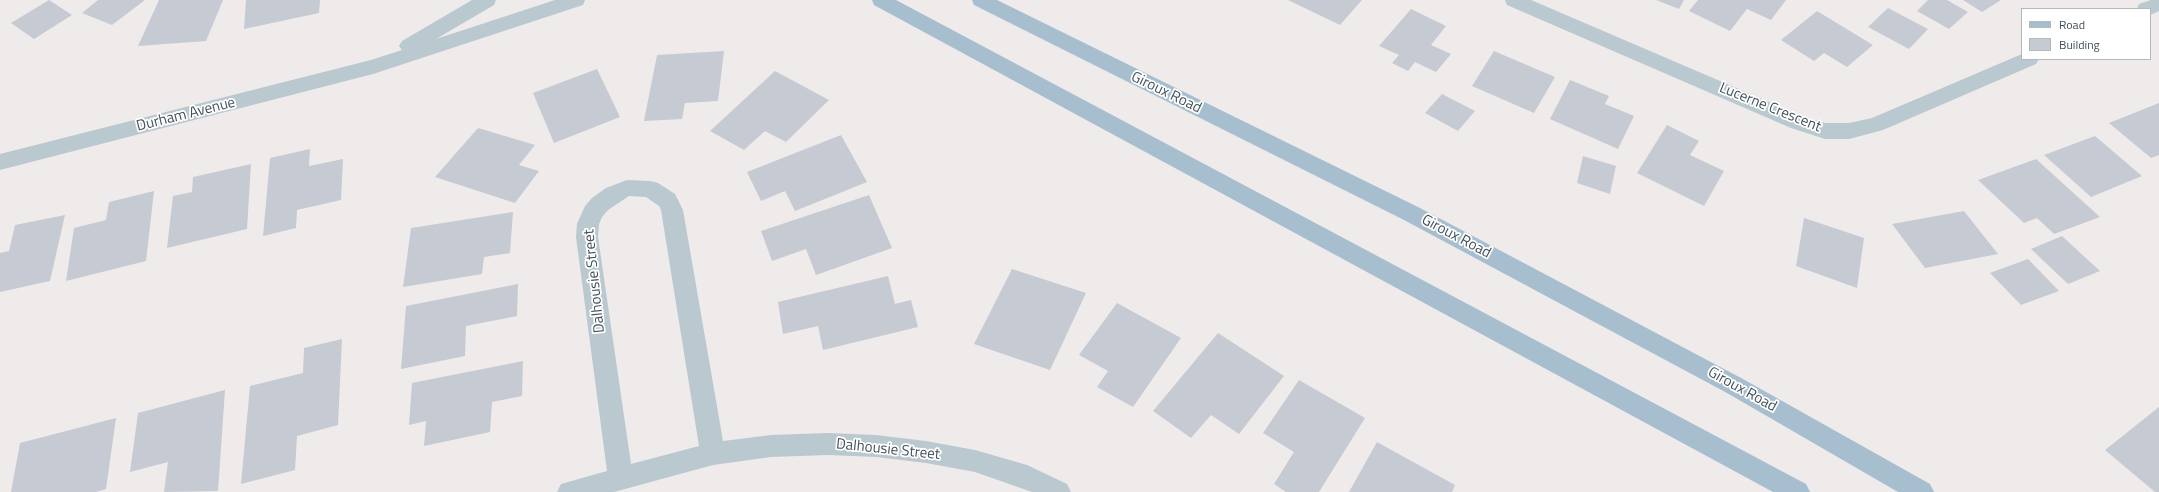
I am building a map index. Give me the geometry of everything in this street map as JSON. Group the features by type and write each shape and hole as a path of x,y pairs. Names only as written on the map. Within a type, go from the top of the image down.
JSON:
{"main road":[{"path":"881,0 1797,492"},
{"name":"Giroux Road","path":"981,0 1412,214 1734,386 1921,492"}],"street":[{"name":"Durham Avenue","path":"373,68 487,0"},
{"name":"Durham Avenue","path":"0,162 373,68 576,0"},
{"name":"Lucerne Crescent","path":"1514,0 1798,123 1825,131 1849,131 1876,125 2027,60"},
{"path":"2149,8 2159,4"},
{"name":"Dalhousie Street","path":"620,478 588,230 593,212 600,204 627,188 650,188 666,200 672,210 713,454"},
{"name":"Dalhousie Street","path":"570,492 713,454 771,446 828,444 876,446 974,461 1027,478 1058,492"}],"building":[{"path":"49,0 72,15 34,39 11,23"},
{"path":"98,0 145,0 112,25 82,13"},
{"path":"159,0 223,0 206,41 138,46"},
{"path":"246,0 320,0 319,13 244,29"},
{"path":"1288,0 1362,0 1340,25"},
{"path":"1656,0 1684,0 1679,9"},
{"path":"1698,0 1786,0 1771,20 1747,9 1730,31 1689,11"},
{"path":"1928,0 1947,0 1968,12 1949,29 1917,11"},
{"path":"1963,0 2001,0 1982,12"},
{"path":"1888,8 1928,29 1909,49 1868,27"},
{"path":"1411,9 1446,26 1431,45 1451,54 1436,72 1415,62 1408,71 1392,63 1399,55 1379,46"},
{"path":"1817,11 1873,45 1847,67 1824,53 1814,61 1781,40"},
{"path":"724,51 718,101 685,103 682,119 644,121 657,55"},
{"path":"1494,51 1555,77 1534,113 1472,86"},
{"path":"597,69 620,117 554,143 533,93"},
{"path":"775,71 829,100 786,142 765,131 744,150 710,131"},
{"path":"1570,80 1609,96 1605,104 1634,116 1618,149 1550,119"},
{"path":"1442,94 1475,111 1458,131 1425,113"},
{"path":"2159,103 2159,155 2151,158 2109,123"},
{"path":"1667,125 1699,141 1690,155 1724,171 1704,206 1637,173"},
{"path":"478,128 535,145 519,165 539,171 515,203 435,177"},
{"path":"841,135 867,182 795,211 785,191 761,201 747,172"},
{"path":"2095,136 2142,176 2091,197 2044,155"},
{"path":"310,149 309,166 343,159 341,200 297,210 296,228 263,236 270,158"},
{"path":"1583,156 1616,166 1610,194 1577,183"},
{"path":"2036,159 2100,217 2054,234 2037,218 2024,223 1978,180"},
{"path":"251,164 247,229 167,248 173,196 192,192 193,177"},
{"path":"154,191 146,261 66,281 74,228 106,220 109,202"},
{"path":"869,195 892,248 816,275 806,249 772,261 761,231"},
{"path":"1964,211 1998,254 1925,268 1892,224"},
{"path":"513,212 510,253 484,257 482,274 403,287 411,228"},
{"path":"65,215 50,281 0,292 0,253 9,251 15,225"},
{"path":"1804,218 1864,238 1857,288 1796,266"},
{"path":"2062,236 2100,271 2068,284 2031,249"},
{"path":"2028,259 2059,291 2021,305 1990,273"},
{"path":"1012,269 1086,293 1050,370 974,344"},
{"path":"888,276 895,304 911,300 918,327 823,350 818,326 783,334 778,302"},
{"path":"518,284 517,316 466,326 465,356 401,369 406,306"},
{"path":"1117,303 1181,338 1133,407 1097,387 1108,371 1079,355"},
{"path":"1218,333 1284,376 1239,434 1211,415 1191,438 1153,411"},
{"path":"342,339 338,425 297,436 295,470 241,484 250,386 303,373 304,348"},
{"path":"523,361 522,396 492,402 490,432 424,446 426,421 409,425 412,383"},
{"path":"1299,380 1365,418 1319,492 1286,492 1274,484 1294,452 1263,433"},
{"path":"225,390 218,491 164,492 168,462 130,472 138,413"},
{"path":"2159,407 2159,492 2155,492 2105,450"},
{"path":"116,418 106,489 96,492 11,492 20,443"},
{"path":"1377,442 1455,485 1452,492 1349,492"}]}
